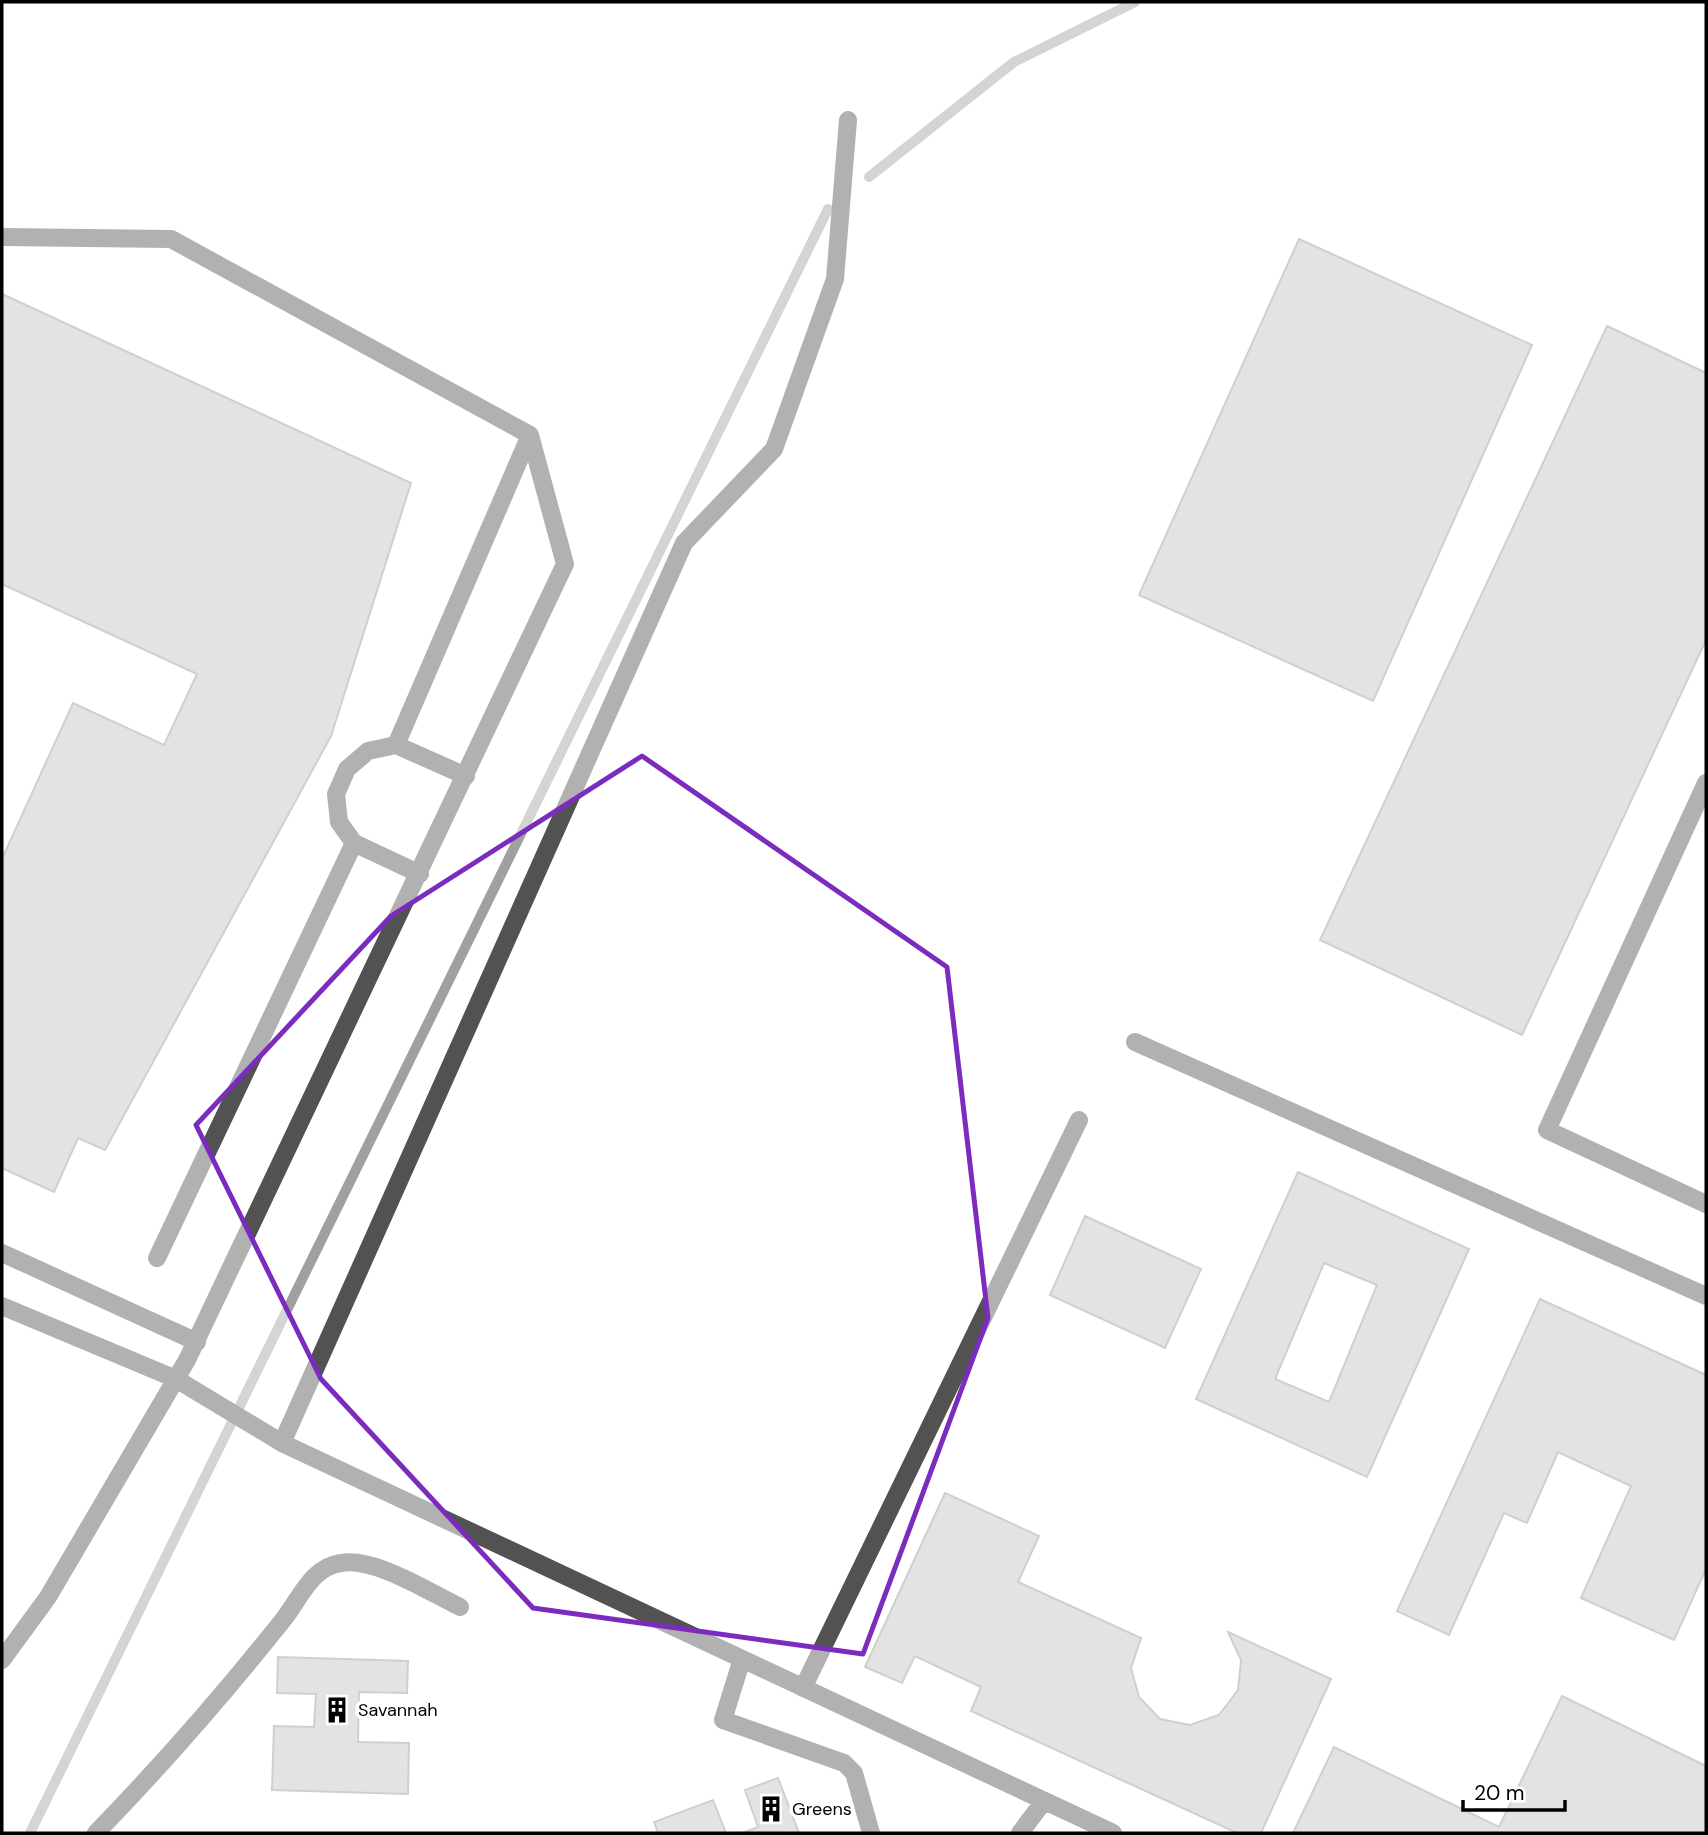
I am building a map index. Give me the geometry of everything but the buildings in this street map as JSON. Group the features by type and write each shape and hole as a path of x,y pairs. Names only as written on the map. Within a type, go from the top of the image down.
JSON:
{"street":[{"path":"282,1443 684,543 774,449 835,279 848,120"},
{"path":"2,237 171,239 530,435 565,564 197,1342 48,1597 2,1660"},
{"path":"396,745 530,435"},
{"path":"420,874 354,843 339,822 336,794 343,777 347,769 368,751 396,745 466,776"},
{"path":"1706,783 1547,1130 1706,1204"},
{"path":"157,1258 354,843"},
{"path":"1135,1042 1706,1296"},
{"path":"803,1688 1079,1120"},
{"path":"2,1253 197,1342"},
{"path":"2,1306 176,1379 282,1443 1113,1833"},
{"path":"96,1833 172,1754 284,1619 320,1569 343,1562 382,1569 460,1607"},
{"path":"742,1659 723,1720 844,1763 854,1773 871,1833"},
{"path":"1020,1833 1044,1801"}],"highlighted area":[{"path":"642,756 947,967 988,1318 863,1654 533,1608 321,1379 196,1125 391,916"}],"waterway":[{"path":"869,177 1014,62 1135,2"},
{"path":"30,1833 828,209"}],"place":[{"name":"Savannah","path":"337,1710"},
{"name":"Greens","path":"771,1809"}]}
